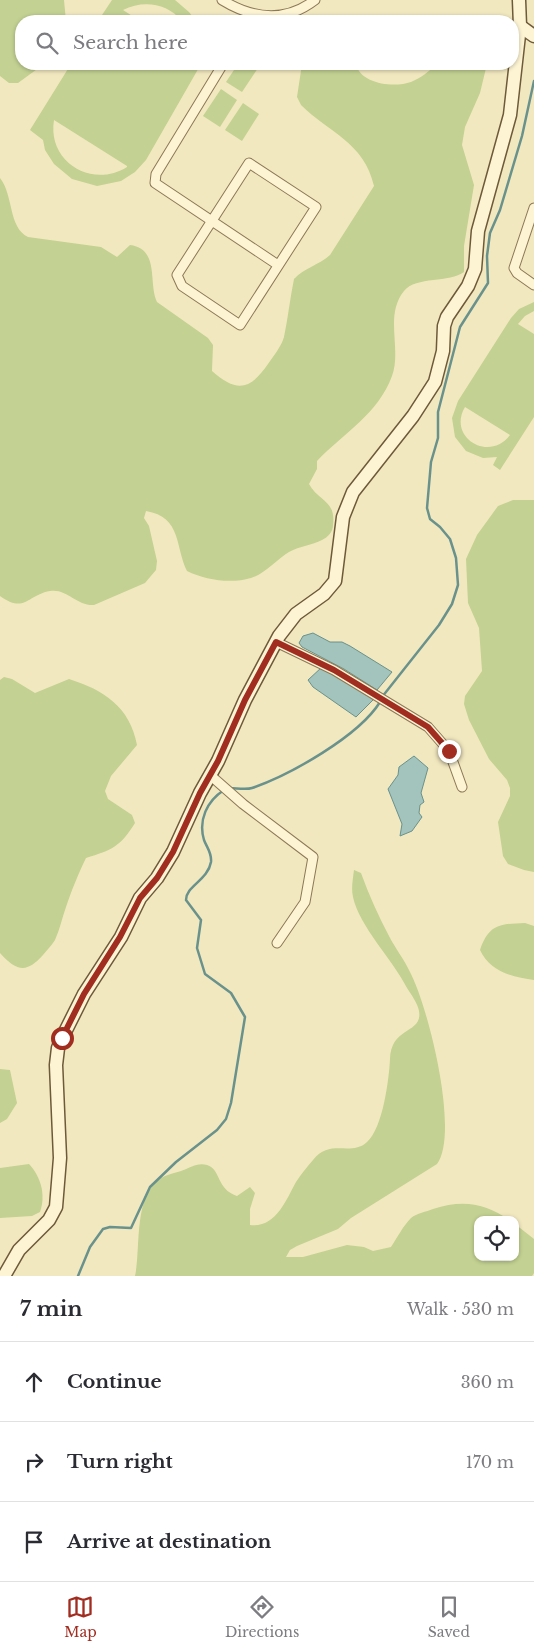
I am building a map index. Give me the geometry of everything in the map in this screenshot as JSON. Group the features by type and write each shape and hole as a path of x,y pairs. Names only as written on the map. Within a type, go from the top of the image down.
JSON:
{"street":[{"path":"222,0 247,15"},
{"path":"289,15 304,9 315,0"},
{"path":"519,0 519,35"},
{"path":"520,26 534,36"},
{"path":"219,70 156,174 155,183 278,265"},
{"path":"4,1276 19,1250 49,1220 56,1207 60,1158 56,1065 58,1048 84,994 120,937 140,898 157,878 173,852 245,700 276,642 296,614 324,594 335,581 342,526 353,492 413,416 435,382 443,351 444,326 447,317 473,277 478,231 510,115 515,70"},
{"path":"249,163 316,207 278,265 240,325 182,286 177,275 249,163"},
{"path":"534,208 514,268 516,273 534,285"},
{"path":"276,642 334,670 428,727 449,751 462,787"},
{"path":"210,775 243,804 313,857 305,902 277,943"}],"green space":[{"path":"0,0 64,0 65,15 15,15 15,70 36,70 18,83 9,83 0,76"},
{"path":"112,0 175,0 191,15 176,15 162,7 147,4 123,10 131,15 102,15"},
{"path":"67,70 198,70 146,160 135,172 121,181 97,186 72,179 54,164 45,150 43,140 30,130","holes":["54,120 127,167 114,173 100,175 87,173 75,168 65,159 58,148 54,135"]},
{"path":"234,70 257,70 242,92 226,82"},
{"path":"301,70 359,70 371,80 396,85 411,82 430,70 486,70 480,93 465,127 462,145 474,185 464,246 464,272 450,278 425,281 409,286 398,301 394,321 395,365 386,389 369,412 317,461 317,469 309,484 332,511 333,528 331,532 322,540 289,552 256,576 235,581 218,580 202,577 187,571 172,526 158,514 146,511 144,518 149,526 157,561 156,570 145,583 94,605 82,603 56,591 42,593 26,602 15,603 8,601 0,596 0,178 7,193 17,226 28,237 101,247 117,257 130,245 146,253 151,268 154,294 157,302 208,338 213,345 212,371 229,383 243,386 261,373 283,341 294,279 330,255 374,186 369,171 354,148 312,115 301,105 297,97"},
{"path":"221,89 237,100 220,127 203,116"},
{"path":"243,103 259,114 242,141 225,130"},
{"path":"534,302 534,311 525,316 518,324 534,334 534,417 500,470 493,465 497,457 483,458 466,451 455,437 452,418 458,401 511,318 519,309","holes":["465,407 510,435 501,443 492,447 473,443 461,428 461,418"]},
{"path":"513,500 534,500 534,872 508,864 503,856 498,822 510,796 510,788 507,780 489,759 469,720 464,704 465,696 482,671 479,628 468,603 466,559 477,535 498,506"},
{"path":"4,677 12,679 35,693 69,679 82,683 104,695 122,710 134,732 137,745 111,776 105,791 108,799 132,815 135,823 120,843 103,853 86,858 70,895 55,940 37,961 32,965 22,968 12,964 0,953 0,680"},
{"path":"354,870 361,873 381,920 410,972 425,1012 439,1069 443,1099 445,1126 443,1148 437,1164 351,1218 338,1229 290,1250 286,1257 303,1257 347,1245 364,1247 373,1251 391,1247 405,1225 416,1215 453,1204 472,1204 491,1209 503,1216 474,1216 474,1261 519,1261 519,1227 534,1239 534,1273 532,1276 135,1276 142,1210 151,1187 167,1175 203,1164 215,1171 225,1189 230,1193 237,1196 250,1187 255,1193 250,1209 250,1225 259,1225 267,1222 279,1211 300,1176 320,1154 326,1150 361,1146 373,1135 384,1103 392,1048 401,1035 416,1024 419,1018 419,1011 416,1002 401,977 362,920 356,908 352,884"},
{"path":"525,923 534,926 534,980 503,972 490,964 480,950 487,935 496,927"},
{"path":"0,1069 10,1070 17,1103 7,1119 0,1123"},
{"path":"29,1164 37,1175 41,1186 42,1206 40,1212 32,1216 0,1218 0,1168"}],"water":[{"path":"313,633 330,642 342,642 392,672 377,690 344,669 302,647 299,643 303,636"},
{"path":"322,667 374,699 356,717 313,687 308,680"},
{"path":"414,756 428,768 421,793 424,802 420,805 419,813 422,817 412,831 400,836 402,824 388,789 398,775 399,767"}],"waterway":[{"path":"382,697 439,625 452,604 458,585 456,558 450,539 430,519 427,508 431,462 438,438 438,412 460,327 488,283 487,256 490,233 500,210 522,136 534,81"},
{"path":"229,788 252,788 304,764 340,741 356,728 380,702"},
{"path":"78,1276 90,1247 103,1229 110,1227 131,1228 150,1187 176,1162 217,1130 226,1119 231,1103 245,1017 231,993 205,974 197,948 201,920 186,900 189,891 206,874 209,868 211,859 202,833 203,818 209,805 224,790"}],"route":[{"path":"62,1038 84,994 99,968 111,953 140,898 157,878 173,852 200,793 218,761 245,700 276,642 334,670 428,727 449,751"}]}
